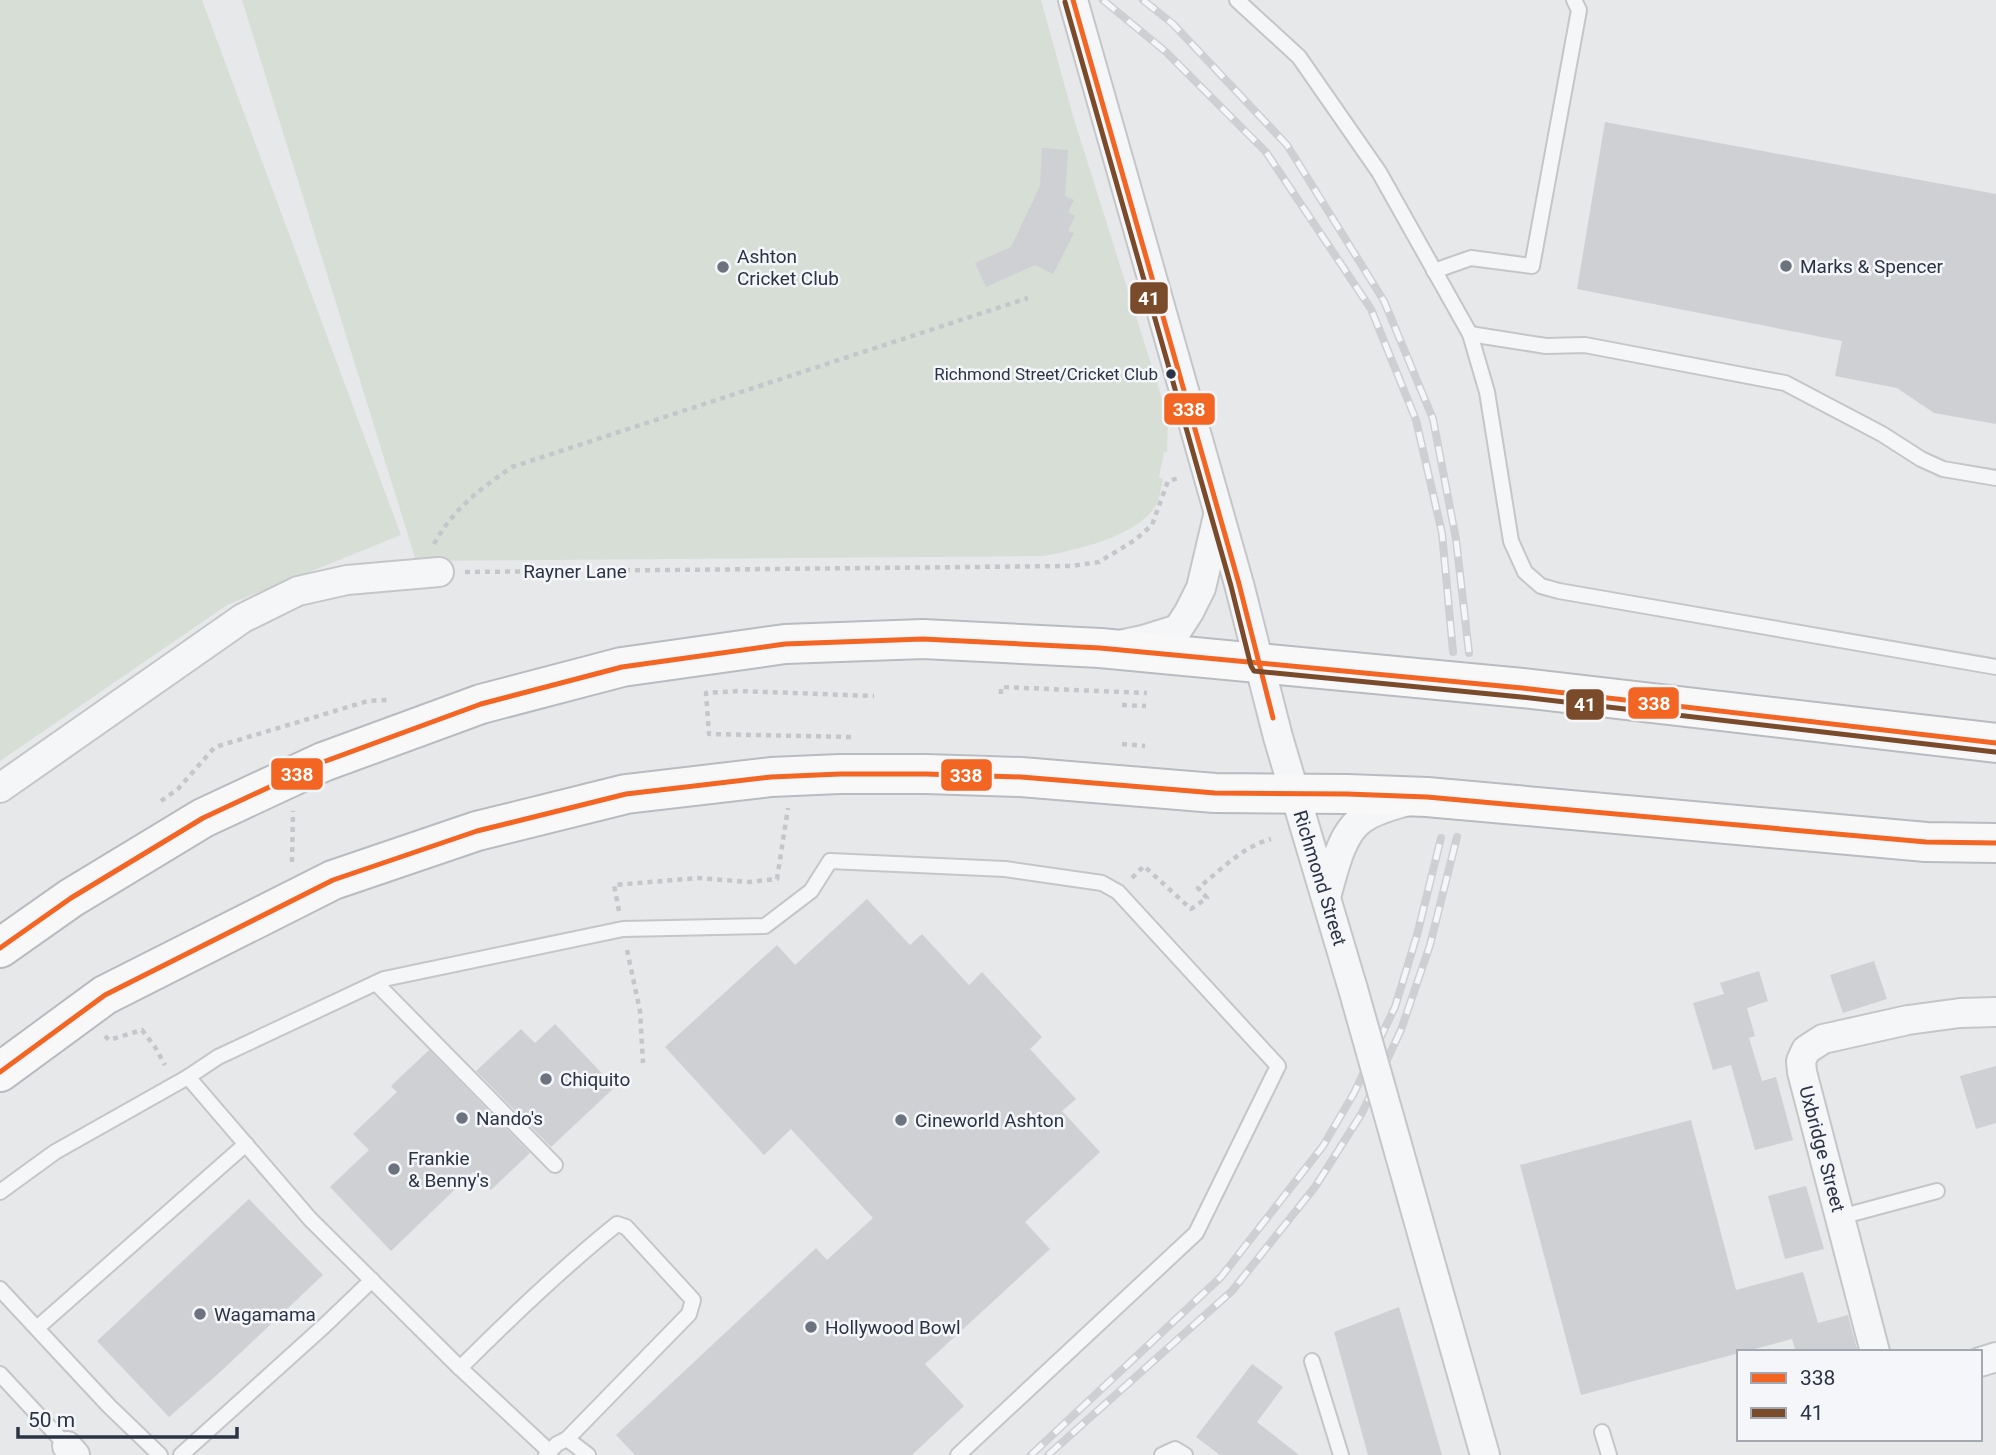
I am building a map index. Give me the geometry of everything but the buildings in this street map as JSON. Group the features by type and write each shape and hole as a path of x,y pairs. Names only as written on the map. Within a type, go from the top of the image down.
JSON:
{"highway":[{"path":"0,947 71,898 203,818 323,762 481,704 622,667 785,644 923,639 1100,648 1522,688 1996,743"},
{"path":"0,1072 105,995 333,880 477,831 626,794 708,783 840,774 1021,777 1215,793 1427,797 1926,842 1996,843"}],"street":[{"name":"Richmond Street","path":"1073,0 1219,514 1278,737 1353,989 1485,1455"},
{"path":"1100,648 1143,640 1178,629 1201,588 1219,514"},
{"path":"0,788 243,618 299,591 347,580 429,572"},
{"path":"1326,897 1344,841 1361,819 1392,805 1427,797"},
{"name":"Uxbridge Street","path":"1874,1350 1801,1060 1807,1050 1823,1039 1908,1020 1960,1013 1996,1012"}],"lane":[{"path":"1237,0 1299,57 1379,172 1470,334 1487,392 1511,541 1525,572 1541,586 1559,592 1996,667"},
{"path":"1434,271 1471,258 1532,266 1579,9 1574,0"},
{"path":"1470,334 1546,346 1585,345 1785,383 1943,469 1996,478"},
{"path":"0,1192 55,1152 188,1077 218,1057 384,979 623,929 765,926 811,891 830,861 1005,869 1102,883 1118,892 1278,1066 1196,1233 958,1455"},
{"path":"376,983 555,1165"},
{"path":"188,1077 310,1219 460,1368 548,1454 689,1314 693,1300 626,1227 617,1224 518,1310 460,1368"},
{"path":"37,1328 246,1144"},
{"path":"1840,1217 1937,1191"},
{"path":"181,1455 372,1280"},
{"path":"0,1289 160,1455"},
{"path":"1312,1361 1341,1455"},
{"path":"0,1374 7,1391 66,1452"},
{"path":"1602,1432 1609,1455"},
{"path":"567,1438 588,1455"},
{"path":"1163,1455 1175,1449 1185,1455"}],"path":[{"path":"429,572 444,526 475,493 512,467 1028,298"},
{"name":"Rayner Lane","path":"429,572 1072,566 1099,562 1152,526 1168,481"},
{"path":"1001,694 1001,687 1147,693"},
{"path":"859,738 709,734 706,693 739,691 874,696"},
{"path":"1122,705 1146,706"},
{"path":"1122,744 1145,746"},
{"path":"291,901 294,775"},
{"path":"1118,892 1144,866 1191,909 1207,898 1198,888 1242,853 1257,843 1271,839"}],"shaded area":[{"path":"0,0 202,0 401,535 227,605 0,761"},
{"name":"Ashton Cricket Club","path":"242,0 1041,0 1073,116 1168,418 1167,452 1164,452 1159,477 1163,479 1156,505 1148,516 1121,533 1089,545 1044,556 416,561"}],"railway":[{"path":"1103,0 1166,52 1266,152 1371,309 1416,420 1442,533 1453,652"},
{"path":"1143,0 1173,24 1287,145 1384,301 1433,419 1456,539 1469,653"},
{"path":"1048,1455 1232,1291 1315,1187 1362,1113 1401,1030 1430,945 1457,837"},
{"path":"1031,1455 1221,1277 1323,1146 1354,1093 1395,1007 1417,935 1441,838"}],"transit line":[{"name":"338","path":"1073,0 1239,584 1273,718"},
{"name":"41","path":"1065,2 1254,671 1521,697 1995,752"},
{"name":"338","path":"0,948 71,898 203,818 323,762 481,704 622,667 785,644 923,639 1100,648 1522,688 1996,743"},
{"name":"338","path":"0,1072 105,995 333,880 477,831 626,794 771,777 926,774 1021,777 1215,793 1427,797 1926,842 1996,843"}],"place":[{"name":"Marks & Spencer","path":"1786,266"},
{"name":"Ashton Cricket Club","path":"723,267"},
{"name":"Richmond Street/Cricket Club","path":"1171,374"},
{"name":"Chiquito","path":"546,1079"},
{"name":"Nando's","path":"462,1118"},
{"name":"Cineworld Ashton","path":"901,1120"},
{"name":"Frankie & Benny's","path":"394,1169"},
{"name":"Wagamama","path":"200,1314"},
{"name":"Hollywood Bowl","path":"811,1327"}]}
